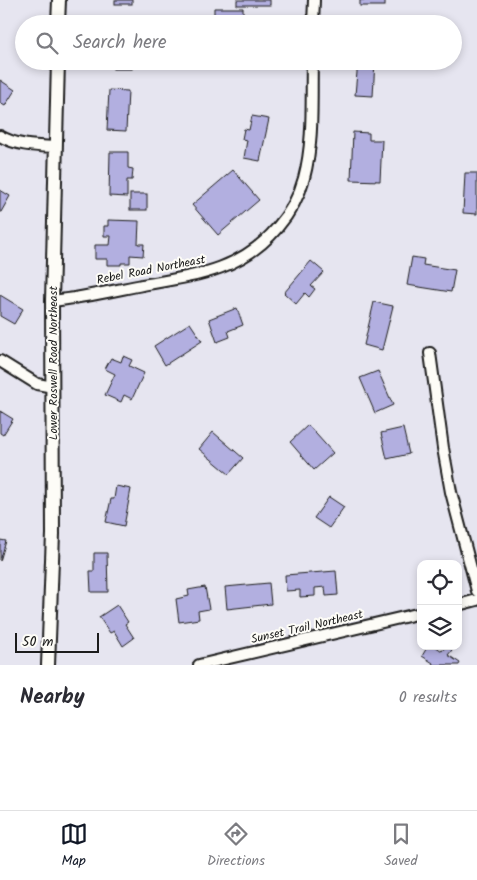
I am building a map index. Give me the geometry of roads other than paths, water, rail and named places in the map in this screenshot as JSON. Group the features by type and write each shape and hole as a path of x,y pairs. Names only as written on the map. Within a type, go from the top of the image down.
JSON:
{"street":[{"path":"58,15 59,0"},
{"path":"313,15 314,0"},
{"name":"Lower Roswell Road Northeast","path":"48,665 53,525 52,301 58,70"},
{"name":"Rebel Road Northeast","path":"52,301 210,272 246,256 259,247 286,217 297,198 304,180 310,135 312,70"},
{"path":"0,136 23,145 56,147"},
{"path":"430,353 451,492 477,591"},
{"path":"0,361 37,384 53,387"},
{"path":"462,604 477,600"},
{"name":"Sunset Trail Northeast","path":"199,665 417,614"}]}
